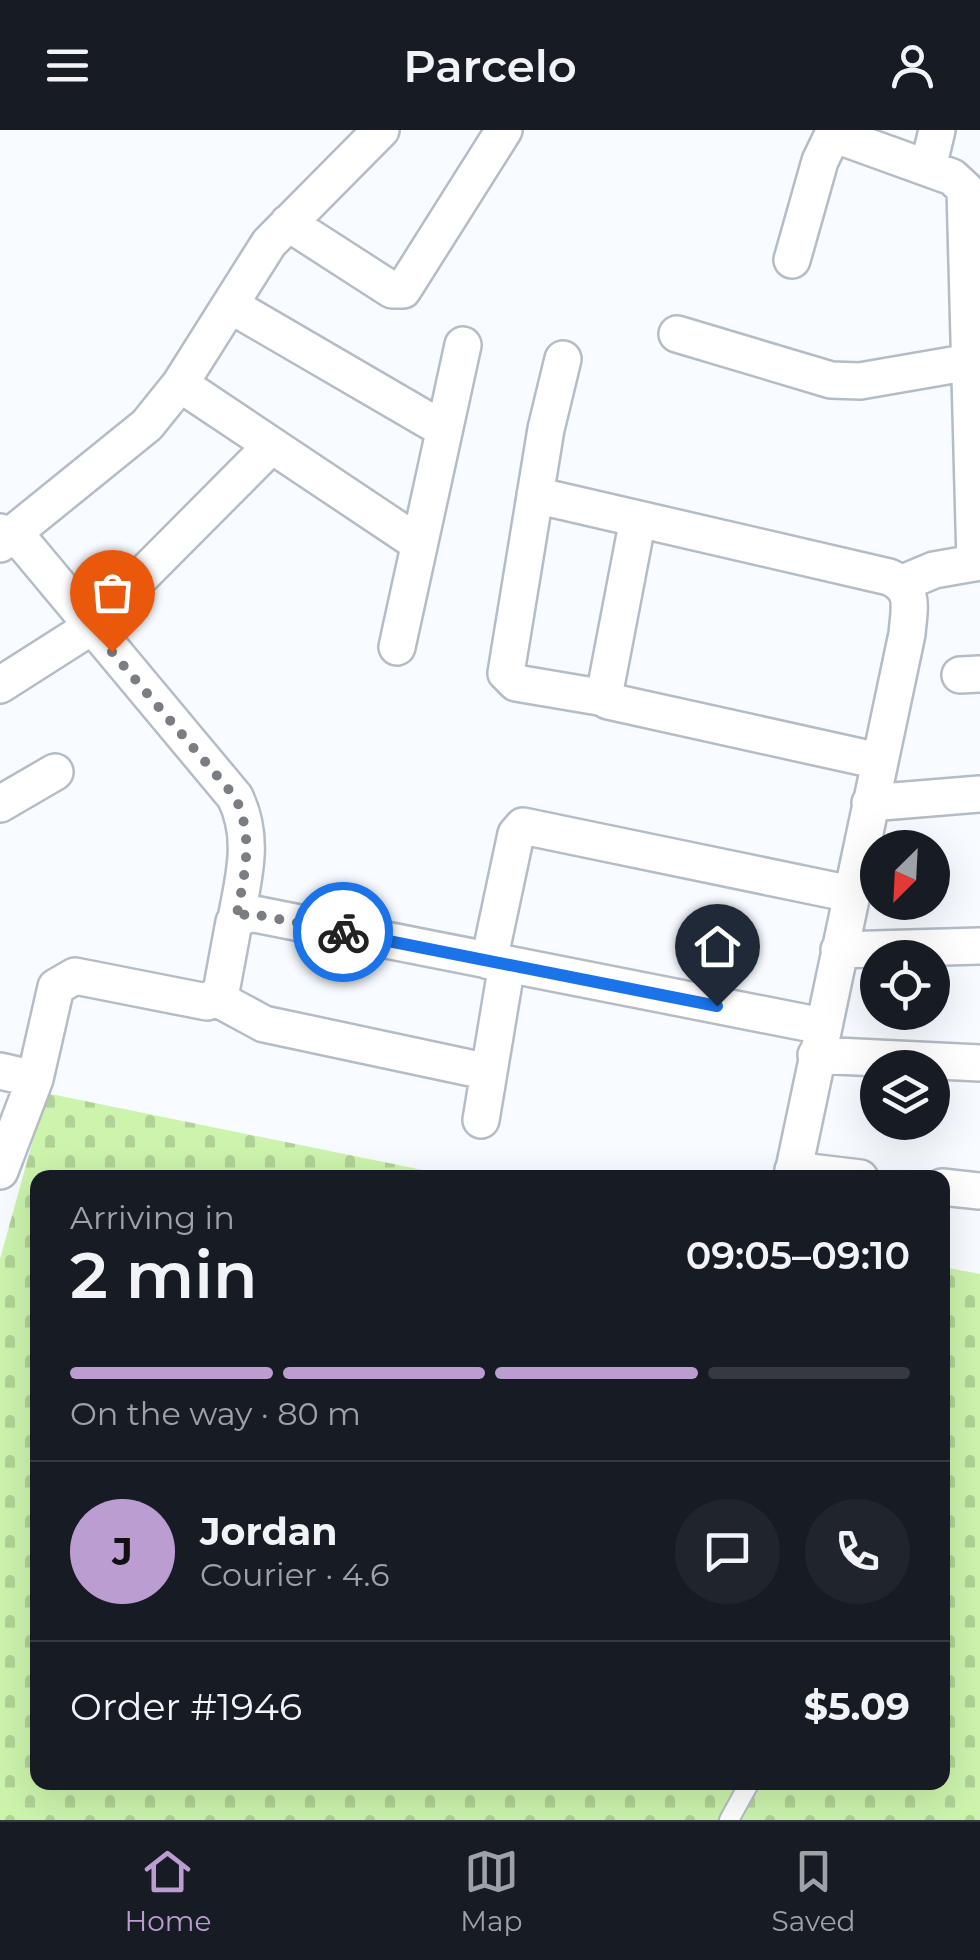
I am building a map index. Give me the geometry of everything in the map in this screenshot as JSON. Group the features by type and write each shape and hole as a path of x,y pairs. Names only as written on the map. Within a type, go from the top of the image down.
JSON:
{"street":[{"path":"4,538 147,425 180,384 268,244 381,130"},
{"path":"288,223 392,290 403,290 504,130"},
{"path":"534,495 903,583 934,570 978,562 965,189 952,177 844,138 836,130 820,162 792,260"},
{"path":"928,168 937,130"},
{"path":"230,305 444,429"},
{"path":"678,334 832,380 860,380 970,362"},
{"path":"397,647 463,345"},
{"path":"562,359 534,495 508,679 879,761"},
{"path":"180,384 418,543"},
{"path":"0,685 91,627 272,446"},
{"path":"605,698 638,519"},
{"path":"0,1171 35,1079 51,1000 63,980 75,976 202,1002 214,998 222,987 248,840 246,818 235,797 24,544 4,538"},
{"path":"793,1170 907,634 910,595 903,583"},
{"path":"0,804 54,772"},
{"path":"870,803 980,794"},
{"path":"481,1120 498,963 516,834 522,826 850,894"},
{"path":"236,919 248,913 498,963 819,1040 980,1064"},
{"path":"838,950 980,946"},
{"path":"214,998 264,1024 489,1072"},
{"path":"0,1071 35,1079"},
{"path":"950,1187 980,1191"}],"lane":[{"path":"730,1820 746,1790"}],"green space":[{"path":"46,1093 423,1170 30,1170 30,1790 950,1790 950,1268 980,1274 980,1820 0,1820 0,1259"}],"way so far":[{"path":"112,652 235,797 246,818 247,864 236,919 248,913 343,932"}],"route":[{"path":"343,932 717,1006"}]}
